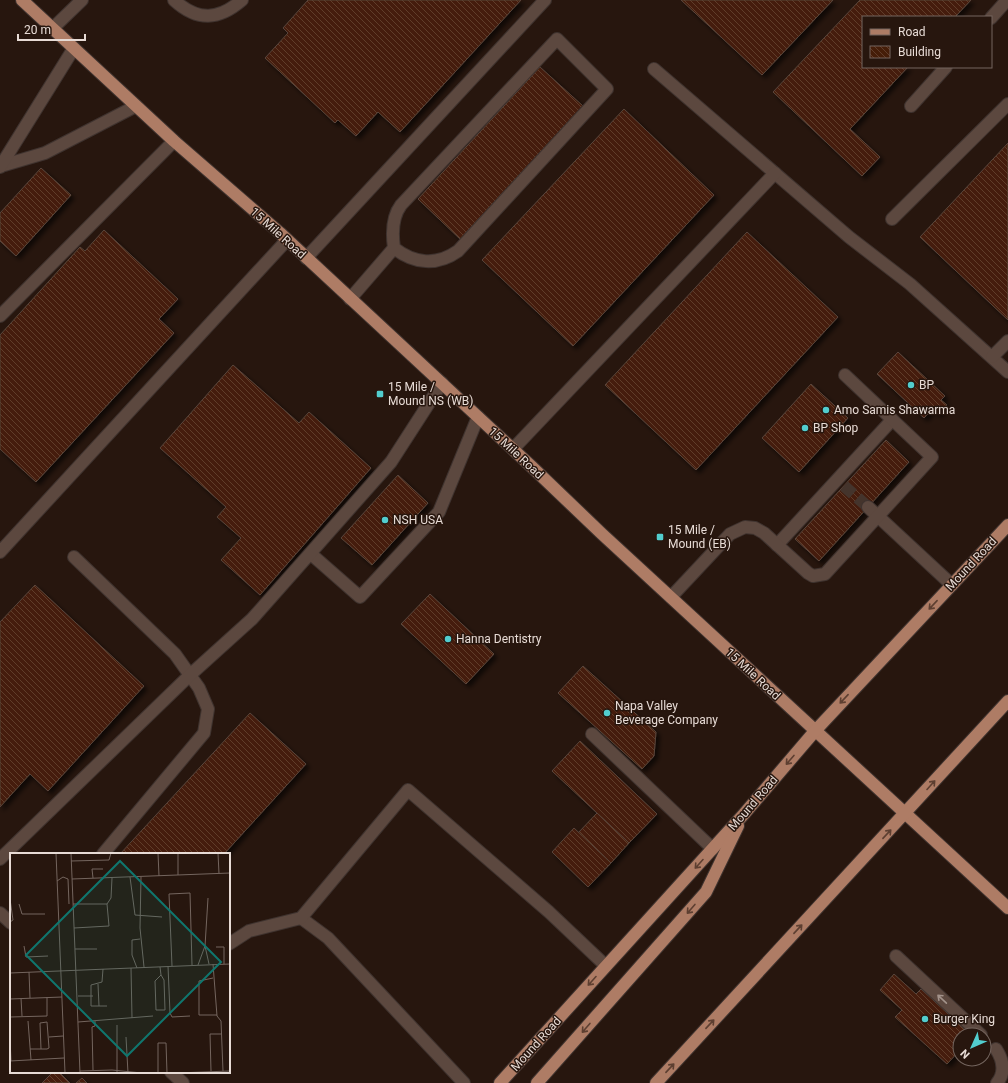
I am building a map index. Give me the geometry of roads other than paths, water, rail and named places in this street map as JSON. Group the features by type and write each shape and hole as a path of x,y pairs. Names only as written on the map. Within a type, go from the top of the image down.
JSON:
{"main road":[{"name":"15 Mile Road","path":"22,0 174,141 287,240 350,298 815,731 1008,908"},
{"name":"Mound Road","path":"500,1083 744,814 815,731 1008,525"},
{"path":"656,1083 1008,701"},
{"path":"537,1083 706,892 744,814"}],"street":[{"path":"53,28 82,0"},
{"path":"174,0 204,16 213,17 234,7 242,0"},
{"path":"306,258 544,0"},
{"path":"992,17 1007,0"},
{"path":"350,298 394,248 393,227 398,209 401,205 557,39 607,89 458,251 443,260 431,262 410,257 394,248"},
{"path":"0,166 74,48"},
{"path":"911,106 945,68"},
{"path":"654,69 849,237 910,284 1008,372"},
{"path":"892,219 1008,104"},
{"path":"0,166 45,153 136,106"},
{"path":"0,316 174,141"},
{"path":"512,449 775,173"},
{"path":"0,552 287,240"},
{"path":"992,357 1008,341"},
{"path":"671,597 730,534 736,529 745,527 755,528 813,576 819,576 829,571 932,457 845,375"},
{"path":"0,859 190,675 252,619 392,462 442,383"},
{"path":"311,554 360,597 439,512 478,417"},
{"path":"777,545 840,483 892,420"},
{"path":"868,507 952,585"},
{"path":"74,557 175,654 199,688 208,709 204,734 104,853"},
{"path":"592,734 713,848"},
{"path":"230,943 249,930 301,918 408,790 548,912 606,966"},
{"path":"0,913 10,922"},
{"path":"301,918 328,938 464,1083"},
{"path":"896,956 972,1027"},
{"path":"992,1045 1008,1060"},
{"path":"996,1049 1001,1058 1003,1071 997,1083"},
{"path":"172,1073 183,1083"}],"tunnel":[{"path":"844,486 868,507"}],"place":[{"name":"BP","path":"911,385"},
{"name":"15 Mile / Mound NS (WB)","path":"380,394"},
{"name":"Amo Samis Shawarma","path":"826,410"},
{"name":"BP Shop","path":"805,428"},
{"name":"NSH USA","path":"385,520"},
{"name":"15 Mile / Mound (EB)","path":"660,537"},
{"name":"Hanna Dentistry","path":"448,639"},
{"name":"Napa Valley Beverage Company","path":"607,713"},
{"name":"Burger King","path":"925,1019"}]}
